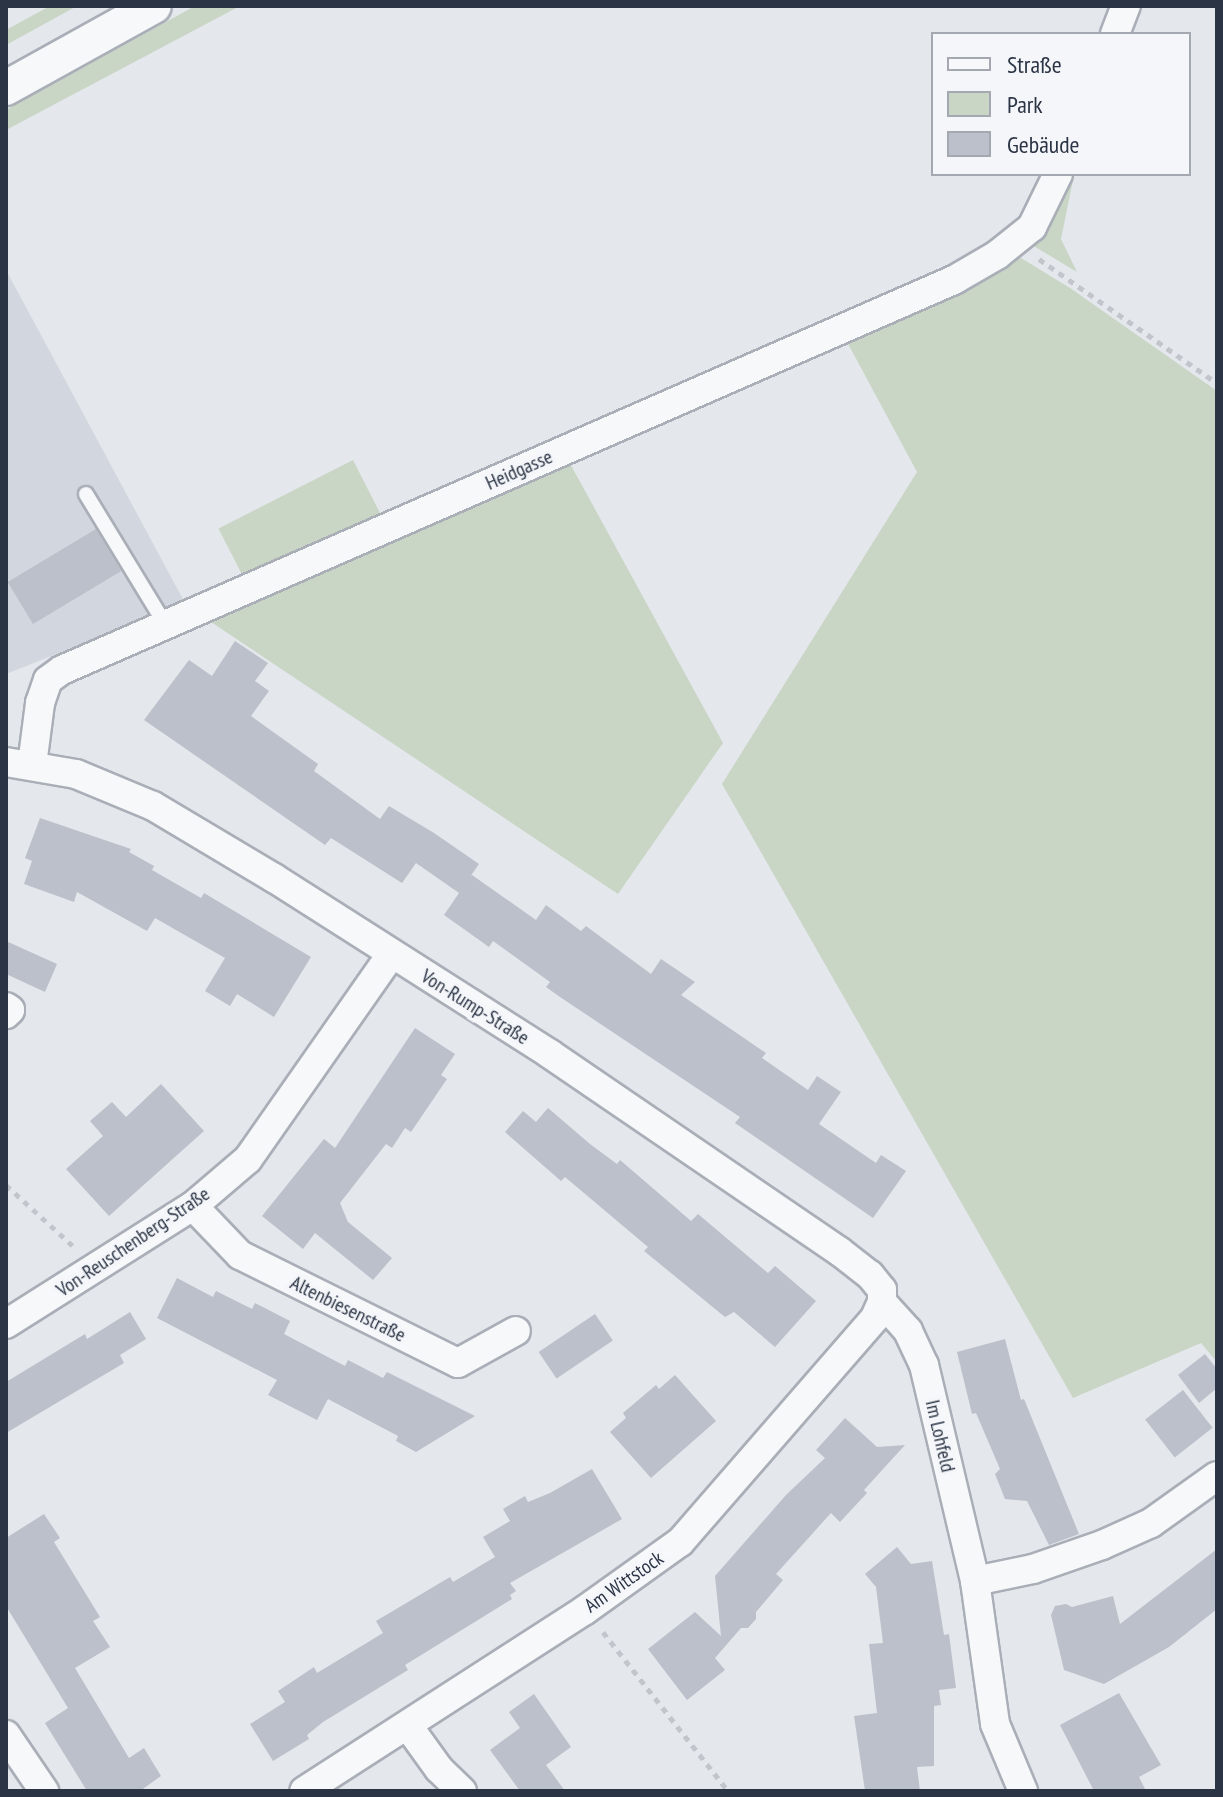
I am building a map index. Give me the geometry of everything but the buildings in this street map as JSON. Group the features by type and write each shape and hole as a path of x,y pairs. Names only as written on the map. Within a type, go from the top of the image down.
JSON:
{"street":[{"path":"6,88 154,6"},
{"path":"1116,32 1126,6"},
{"name":"Heidgasse","path":"19,763 48,680 165,624 954,280 1015,242 1032,227 1057,176"},
{"name":"Von-Rump-Straße","path":"19,763 76,774 153,806 550,1054 839,1251 870,1275 882,1290 882,1302"},
{"name":"Von-Reuschenberg-Straße","path":"6,1324 95,1271 193,1206 248,1159 391,955"},
{"path":"6,1007 10,1010 6,1014"},
{"name":"Altenbiesenstraße","path":"193,1206 240,1255 458,1363 516,1331"},
{"name":"Im Lohfeld","path":"882,1302 908,1331 924,1365 975,1581 995,1724 1023,1791"},
{"name":"Am Wittstock","path":"304,1791 585,1610 680,1542 875,1318 882,1302"},
{"path":"975,1581 1033,1569 1102,1545 1151,1523 1217,1476"},
{"path":"408,1726 439,1769 462,1791"},
{"path":"6,1735 44,1791"}],"lane":[{"path":"86,494 165,624"}],"path":[{"path":"1015,242 1217,383"},
{"path":"6,1185 95,1271"},
{"path":"585,1610 728,1791"}],"shaded area":[{"path":"6,270 185,603 6,674"}],"green space":[{"path":"50,6 77,6 6,45 6,30"},
{"path":"195,6 240,6 6,130 6,110"},
{"path":"1074,176 1061,239 1077,272 1032,245 1047,227"},
{"path":"1021,258 1070,288 1217,391 1217,1362 1201,1343 1073,1398 722,784 917,472 846,340"},
{"path":"567,458 723,743 618,894 208,620"},
{"path":"353,460 382,517 248,586 218,529"}]}
